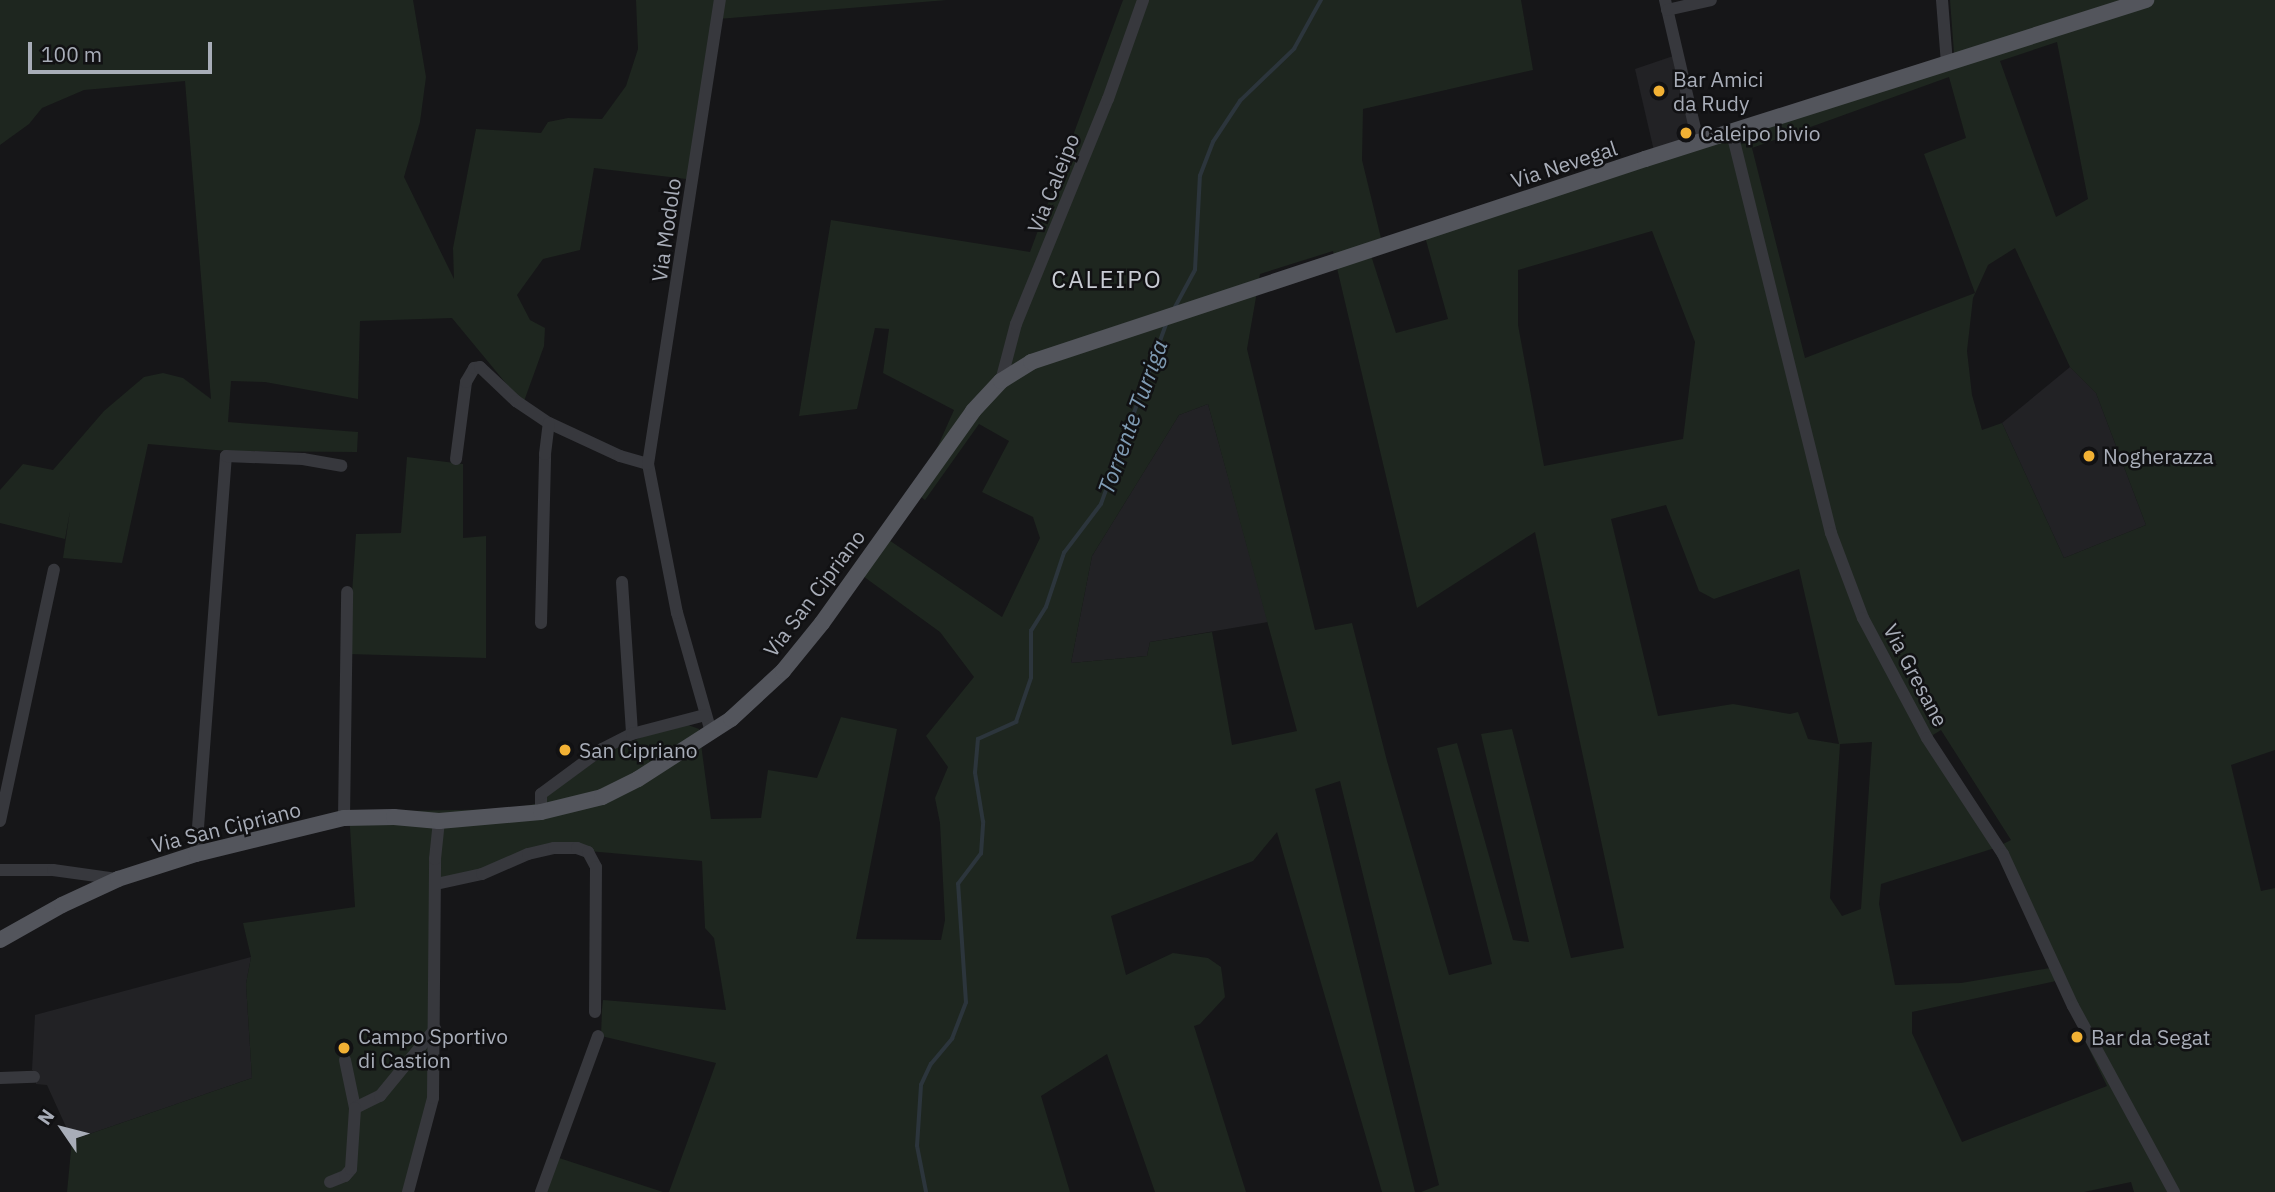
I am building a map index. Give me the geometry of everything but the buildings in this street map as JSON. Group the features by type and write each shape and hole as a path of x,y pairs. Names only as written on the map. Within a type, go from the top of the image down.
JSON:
{"main road":[{"name":"Via Nevegal","path":"1001,381 1044,356 1698,142 2146,0"},
{"name":"Via San Cipriano","path":"0,940 118,879 196,854 344,818 394,817 439,821 541,812 585,803 619,789 711,732 749,704 797,656 924,477 973,411 1001,381"}],"street":[{"name":"Via Modolo","path":"711,732 666,565 648,464 720,0"},
{"name":"Via Caleipo","path":"1001,381 1016,324 1108,99 1143,0"},
{"path":"1698,142 1666,5 1712,0"},
{"path":"1942,0 1947,64"},
{"name":"Via Gresane","path":"1732,133 1831,533 1863,618 1927,738 2003,854 2073,1006 2174,1192"},
{"path":"456,459 466,382 471,371 477,367 488,371 516,401 549,423 620,456 648,464"},
{"path":"541,623 545,454 549,423"},
{"path":"196,854 226,456 303,459 341,466"},
{"path":"0,821 54,570"},
{"path":"622,582 632,734"},
{"path":"344,818 346,592"},
{"path":"541,812 541,794 602,749 632,734 705,715"},
{"path":"408,1192 432,1110 439,821"},
{"path":"436,884 482,874 528,854 554,848 577,848 587,852 596,867 595,1012"},
{"name":"Via San Cipriano","path":"0,870 52,870 118,879"},
{"path":"355,1108 380,1096 435,1028"},
{"path":"541,1192 598,1036"},
{"path":"330,1182 345,1176 351,1169 355,1108 345,1060"},
{"path":"0,1078 34,1077"}],"shaded area":[{"path":"0,0 413,0 426,77 420,122 404,177 454,279 453,248 476,129 541,133 548,122 568,118 602,119 626,86 638,49 636,0 947,0 718,19 695,180 594,168 580,250 543,259 517,295 530,320 545,328 544,346 523,404 452,318 360,321 358,399 265,382 231,381 228,422 358,432 357,452 227,451 148,444 122,563 63,558 70,511 65,539 0,523 0,490 23,464 53,470 104,411 144,377 163,373 183,378 211,399 185,81 84,90 42,108 29,124 0,145"},
{"path":"1123,0 1521,0 1533,70 1363,109 1362,160 1381,238 1367,243 1396,333 1448,319 1422,226 1954,53 1950,0 2275,0 2275,750 2231,765 2261,891 2275,888 2275,1192 2134,1192 2131,1182 2084,1192 1421,1192 1439,1185 1340,781 1315,789 1415,1192 1382,1192 1277,832 1253,861 1111,916 1126,975 1173,953 1208,958 1221,967 1225,997 1200,1024 1194,1026 1246,1192 1155,1192 1107,1054 1041,1096 1070,1192 669,1192 716,1063 601,1036 602,1009 603,1000 726,1010 714,938 705,928 702,861 554,848 436,883 435,1099 407,1192 67,1192 72,1140 252,1078 246,984 251,957 243,923 355,907 349,812 509,809 545,802 544,798 611,750 647,735 688,725 699,729 711,819 761,818 768,770 817,778 841,717 897,729 856,939 941,940 945,920 940,823 935,798 948,767 926,736 974,677 940,632 856,571 883,536 1002,617 1040,538 1033,517 982,492 1009,441 979,424 925,500 913,491 924,477 954,410 883,373 889,329 875,328 857,409 799,416 831,220 1030,252","holes":["2057,42 2088,199 2056,217 2000,61","1949,77 1966,138 1924,154 1975,293 1805,358 1752,148","1652,231 1695,342 1683,439 1544,466 1518,325 1518,270","2015,248 2070,367 2096,393 2146,525 2064,558 2002,423 1982,430 1972,395 1967,351 1973,298 1988,265","1333,251 1417,608 1535,532 1624,948 1571,958 1512,729 1481,734 1529,942 1513,940 1457,743 1437,748 1492,964 1449,975 1387,761 1352,623 1315,630 1247,349 1260,274","1208,404 1297,731 1232,745 1212,632 1150,642 1147,656 1071,663 1092,556 1179,415","1666,505 1699,591 1714,599 1799,569 1839,744 1808,739 1798,712 1790,714 1733,704 1658,716 1611,519","1941,730 2011,840 1999,846 1928,738","1872,742 1861,909 1842,916 1830,898 1840,744","1998,847 2050,968 1961,983 1895,985 1879,904 1881,884","2056,981 2107,1086 1962,1142 1912,1033 1912,1012"]},
{"path":"1682,53 1703,135 1654,151 1635,69"},
{"path":"2070,367 2096,393 2146,525 2064,558 2002,423"},
{"path":"1208,404 1268,622 1150,642 1147,656 1071,663 1092,556 1179,415"},
{"path":"407,457 463,464 463,538 486,536 486,658 348,654 356,534 401,533"},
{"path":"251,957 246,984 252,1078 72,1140 47,1085 36,1084 35,1071 32,1070 35,1015"},
{"path":"553,1156 663,1192 539,1192"}],"waterway":[{"name":"Torrente Turriga","path":"1174,309 1195,270 1200,176 1213,142 1240,101 1294,49 1321,0"},
{"name":"Torrente Turriga","path":"926,1192 917,1146 921,1085 931,1064 952,1039 966,1003 958,884 981,854 983,822 975,773 978,739 1016,722 1031,678 1031,631 1046,607 1064,553 1101,504 1167,322"}],"place":[{"name":"Bar Amici da Rudy","path":"1659,91"},
{"name":"Caleipo bivio","path":"1686,133"},
{"name":"Nogherazza","path":"2089,456"},
{"name":"San Cipriano","path":"565,750"},
{"name":"Bar da Segat","path":"2077,1037"},
{"name":"Campo Sportivo di Castion","path":"344,1048"}],"district":[{"name":"CALEIPO","path":"1107,280"}]}
